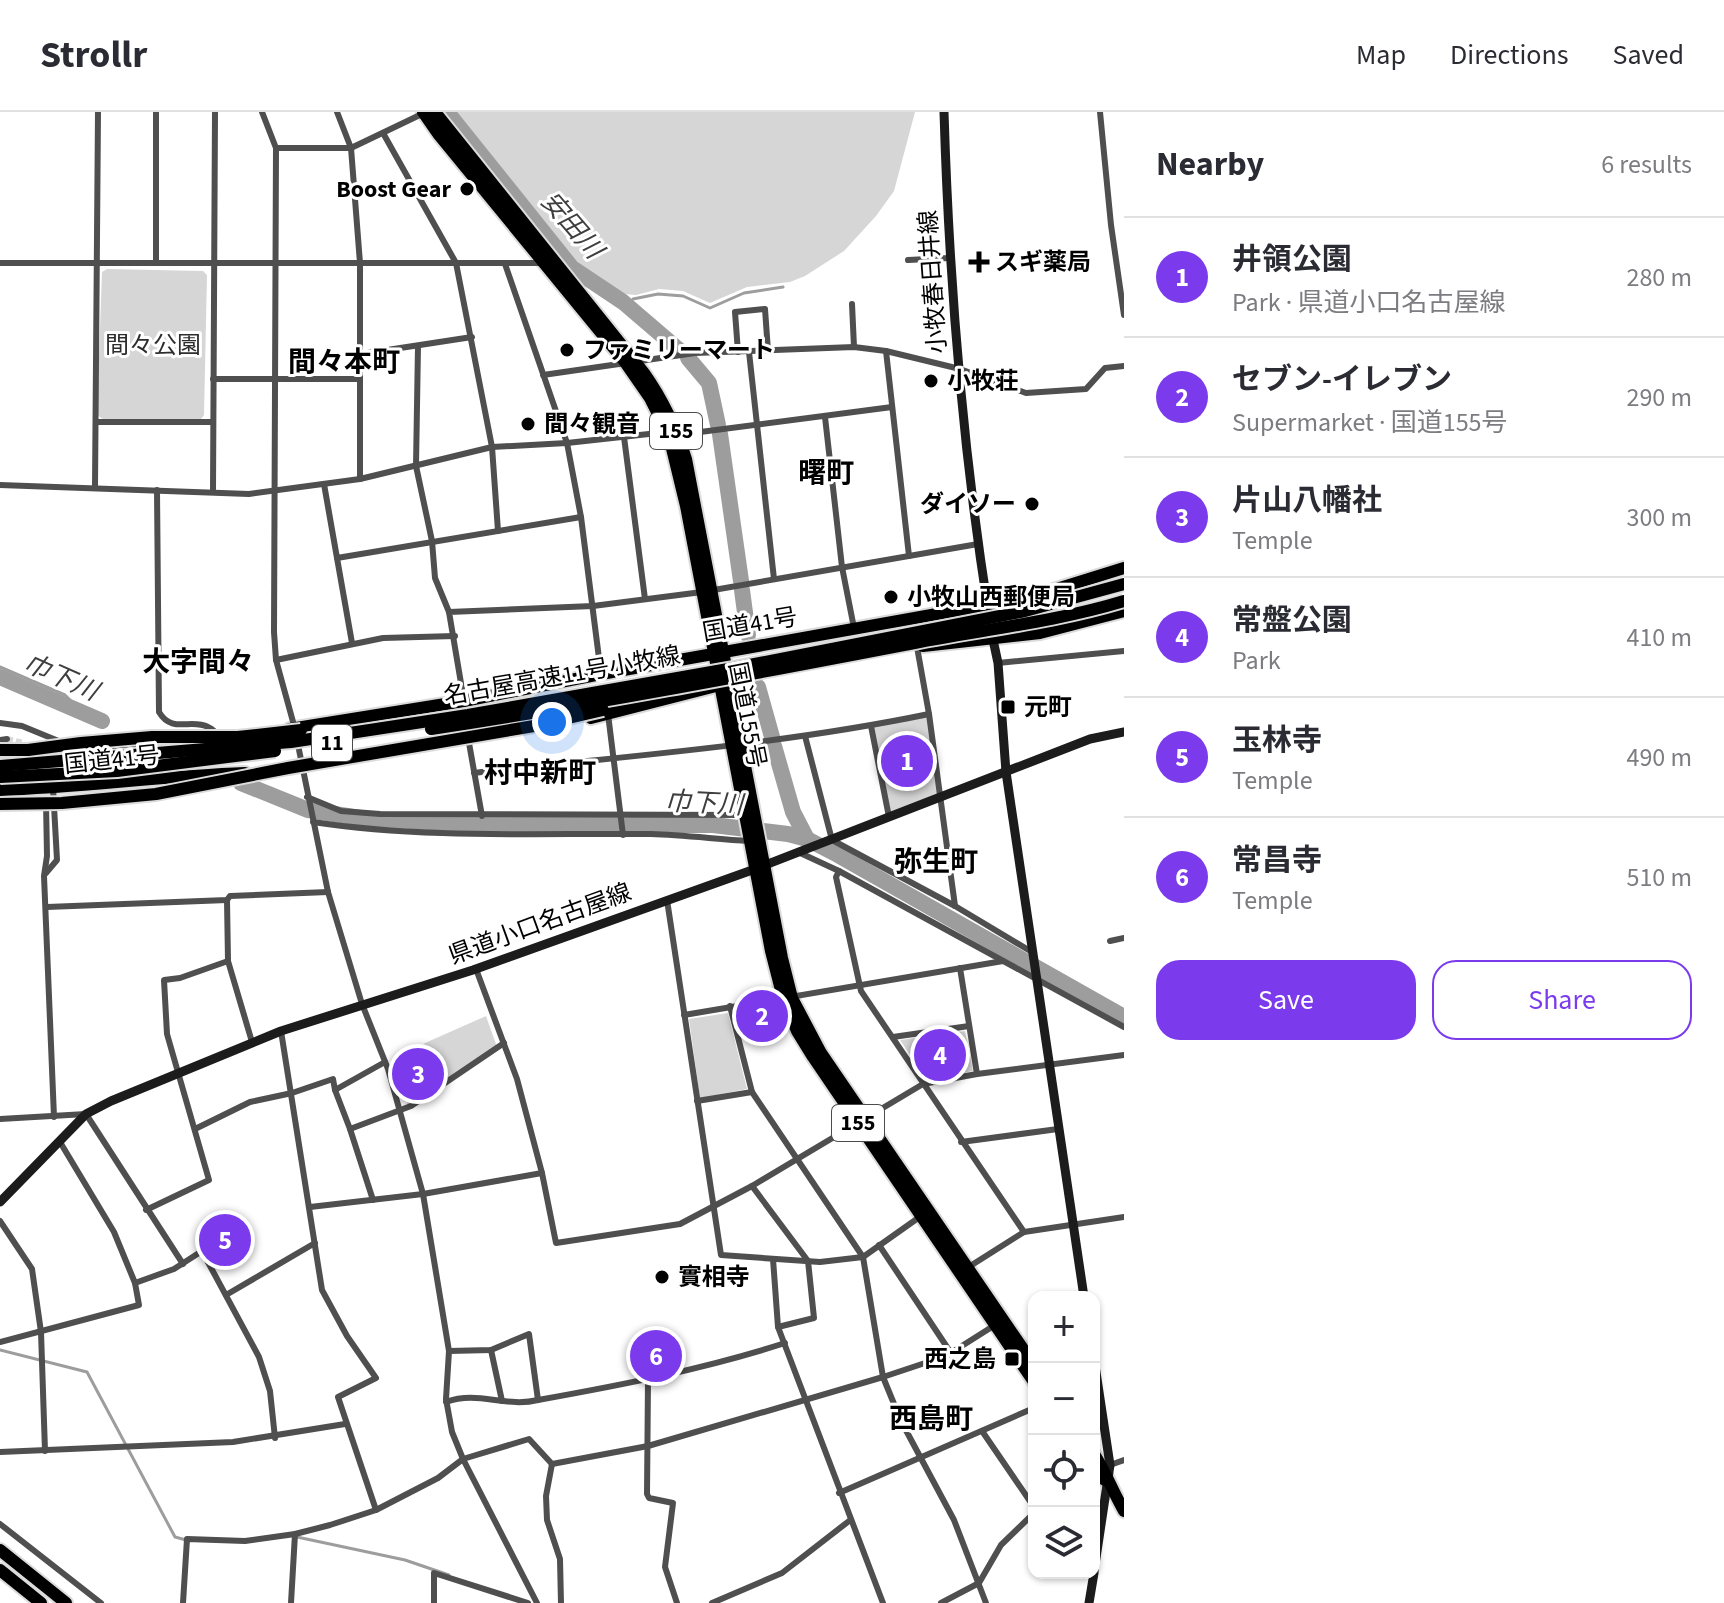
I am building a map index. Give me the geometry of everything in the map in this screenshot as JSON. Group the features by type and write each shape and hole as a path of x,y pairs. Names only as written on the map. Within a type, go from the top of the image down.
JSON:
{"highway":[{"name":"国道155号","path":"427,112 543,263 661,397 672,434 686,459 748,820 760,867 771,951 787,998 805,1044 1033,1363"},
{"name":"国道155号","path":"427,112 629,362"},
{"name":"国道41号","path":"0,757 294,729 464,701 987,605 1047,592 1124,568"},
{"name":"名古屋高速11号小牧線","path":"0,766 291,742 468,715 705,674 1025,611 1124,584"},
{"path":"949,636 1074,609 1124,593"},
{"name":"名古屋高速11号小牧線","path":"663,692 949,636 1028,624 1124,601"},
{"name":"国道41号","path":"0,790 53,788 163,776 302,770 469,743 608,714 724,684 917,647 1040,633 1124,611"},
{"path":"0,804 62,803 156,794 534,726 634,703 663,692"},
{"name":"11","path":"0,777 167,766 438,728 663,692"},
{"path":"2,743 28,750 152,737 238,737 394,718 468,715"},
{"name":"国道155号","path":"861,1119 921,1216 964,1270 995,1325 1028,1373"},
{"path":"1100,1463 1124,1511"},
{"path":"1100,1478 1107,1481"},
{"path":"0,1550 66,1603"},
{"path":"0,1570 41,1603"}],"main road":[{"name":"小牧春日井線","path":"944,112 949,258 978,544 998,663 1006,772 1083,1291"},
{"name":"県道小口名古屋線","path":"0,1202 86,1114 180,1072 281,1031 476,969 760,867 1090,739 1124,732"},
{"path":"1095,1363 1110,1465 1100,1525"},
{"path":"1089,1603 1093,1579"}],"street":[{"path":"95,487 98,112"},
{"path":"156,112 156,263"},
{"path":"213,491 215,112"},
{"path":"262,112 276,148 273,582 276,660 294,729 328,892 362,1004 385,1062 423,1194 449,1351 446,1402 452,1432 537,1603"},
{"path":"337,112 351,148 360,263 360,479"},
{"path":"276,148 351,148 427,112"},
{"path":"1100,112 1124,315"},
{"path":"383,133 456,263 492,447 498,531"},
{"path":"908,260 949,258"},
{"path":"0,263 543,263"},
{"path":"505,264 567,443 581,517 601,674"},
{"path":"852,304 854,347"},
{"path":"738,352 735,312 765,309 768,351"},
{"path":"361,354 472,337"},
{"path":"418,346 416,466 432,541 435,578 455,636 464,701"},
{"path":"543,375 695,353 854,347 886,351 960,369 1026,393 1086,389 1105,368 1124,366"},
{"path":"886,351 909,556"},
{"path":"749,352 774,579"},
{"path":"213,379 360,379"},
{"path":"0,485 249,494 360,479 492,447 672,434 892,407"},
{"path":"825,417 842,567 854,628"},
{"path":"96,422 212,422"},
{"path":"624,437 645,599"},
{"path":"324,484 352,643"},
{"path":"157,490 159,712 164,721 178,726 206,725 220,736"},
{"path":"337,558 581,517"},
{"path":"449,612 593,606 707,591 978,544"},
{"path":"276,660 383,638 455,636"},
{"path":"917,647 955,906"},
{"path":"998,663 1124,651"},
{"path":"608,714 623,835"},
{"path":"474,773 736,746 929,714"},
{"path":"0,723 22,726 79,750"},
{"path":"871,726 889,817"},
{"path":"805,736 832,840 955,906 1032,952"},
{"path":"469,743 482,816"},
{"path":"44,876 57,860 53,788"},
{"path":"307,797 341,811 748,820"},
{"path":"46,802 47,856 44,876 54,1117"},
{"path":"313,822 397,831 752,838"},
{"path":"798,852 839,871 1124,1027"},
{"path":"839,871 836,877 860,987 1024,1232"},
{"path":"47,907 227,900 230,896 328,892"},
{"path":"667,899 721,1255 808,1261 863,1257 921,1216"},
{"path":"227,900 228,961 252,1042"},
{"path":"1110,941 1124,938"},
{"path":"146,1210 209,1180 167,1034 164,980 180,978 228,961"},
{"path":"684,1015 1003,961"},
{"path":"960,968 977,1074"},
{"path":"476,969 517,1079 542,1173 556,1243 680,1224 752,1186 923,1084 1124,1055"},
{"path":"730,1006 752,1092 863,1257 883,1377 901,1421 954,1520 986,1603"},
{"path":"893,1037 969,1026"},
{"path":"281,1031 322,1290 347,1336 376,1378 338,1397 376,1510"},
{"path":"350,1129 411,1106 504,1043"},
{"path":"335,1090 385,1062"},
{"path":"195,1129 250,1102 292,1093 333,1079 373,1200"},
{"path":"697,1101 752,1092"},
{"path":"0,1119 86,1114 183,1264"},
{"path":"961,1142 1058,1129"},
{"path":"0,1342 139,1305 135,1283 114,1232 60,1142"},
{"path":"310,1207 423,1194 542,1173"},
{"path":"752,1186 808,1261 814,1318 778,1327"},
{"path":"964,1270 1024,1232 1124,1217"},
{"path":"0,1221 32,1269 41,1332 45,1451"},
{"path":"226,1295 315,1243"},
{"path":"879,1245 951,1353"},
{"path":"135,1283 183,1264 202,1251 266,1374 275,1438"},
{"path":"773,1259 778,1327 849,1521 883,1603"},
{"path":"552,1464 648,1446 883,1377 951,1353 995,1325"},
{"path":"449,1351 491,1350 529,1334 538,1400"},
{"path":"446,1402 463,1396 521,1404 648,1380 785,1343"},
{"path":"491,1350 502,1401"},
{"path":"648,1380 649,1498 673,1503 665,1567 677,1603"},
{"path":"839,1493 1028,1411"},
{"path":"0,1452 203,1444 275,1438 345,1424"},
{"path":"982,1431 1032,1507"},
{"path":"183,1603 187,1539 245,1541 295,1534 376,1510 438,1478 463,1459 529,1439 552,1464"},
{"path":"1110,1465 1124,1460"},
{"path":"552,1464 546,1496 547,1520 560,1559 561,1603"},
{"path":"941,1603 979,1583 1001,1545 1028,1516"},
{"path":"712,1603 782,1573 849,1521"},
{"path":"0,1524 101,1603"},
{"path":"291,1603 295,1534"},
{"path":"434,1603 434,1573 528,1603"}],"green space":[{"path":"453,112 915,112 894,191 844,251 790,282 747,287 710,303 683,291 659,289 636,295 624,294 575,262"},
{"name":"間々公園","path":"107,269 203,271 207,275 204,415 201,419 103,419 97,415 102,272"},
{"path":"929,714 941,798 889,817 871,726"},
{"path":"728,1013 747,1089 700,1098 689,1019"},
{"path":"486,1016 497,1047 408,1106 394,1063 425,1043"},
{"path":"965,1031 973,1071 927,1080 900,1040"}],"waterway":[{"name":"安田川","path":"447,112 572,268 623,302 679,350"},
{"path":"633,299 658,294 683,296 710,308 744,293 783,287"},
{"name":"安田川","path":"688,358 709,383 718,425"},
{"name":"安田川","path":"720,434 741,581"},
{"name":"安田川","path":"742,590 748,635"},
{"path":"0,667 65,695 82,712"},
{"name":"巾下川","path":"0,677 102,721"},
{"name":"安田川","path":"758,687 772,737"},
{"name":"安田川","path":"774,746 793,812 807,839"},
{"name":"巾下川","path":"241,783 308,810 367,819 497,825 713,825 807,839 1124,1017"},
{"path":"0,1350 87,1372 175,1537 186,1540"},
{"path":"297,1537 405,1560 449,1575"}],"tunnel":[{"path":"7,739 24,743 41,763"}],"place":[{"name":"Boost Gear","path":"467,189"},
{"name":"スギ薬局","path":"979,262"},
{"name":"ファミリーマート","path":"567,350"},
{"name":"小牧荘","path":"931,381"},
{"name":"間々観音","path":"528,424"},
{"name":"ダイソー","path":"1032,504"},
{"name":"小牧山西郵便局","path":"891,597"},
{"name":"元町","path":"1008,707"},
{"name":"井領公園","path":"907,761"},
{"name":"セブン-イレブン","path":"762,1016"},
{"name":"常盤公園","path":"940,1055"},
{"name":"片山八幡社","path":"418,1074"},
{"name":"玉林寺","path":"225,1240"},
{"name":"實相寺","path":"662,1277"},
{"name":"常昌寺","path":"656,1356"},
{"name":"西之島","path":"1012,1359"}],"district":[{"name":"間々本町","path":"344,362"},
{"name":"曙町","path":"826,473"},
{"name":"大字間々","path":"198,662"},
{"name":"村中新町","path":"540,773"},
{"name":"弥生町","path":"936,862"},
{"name":"西島町","path":"931,1419"}]}
